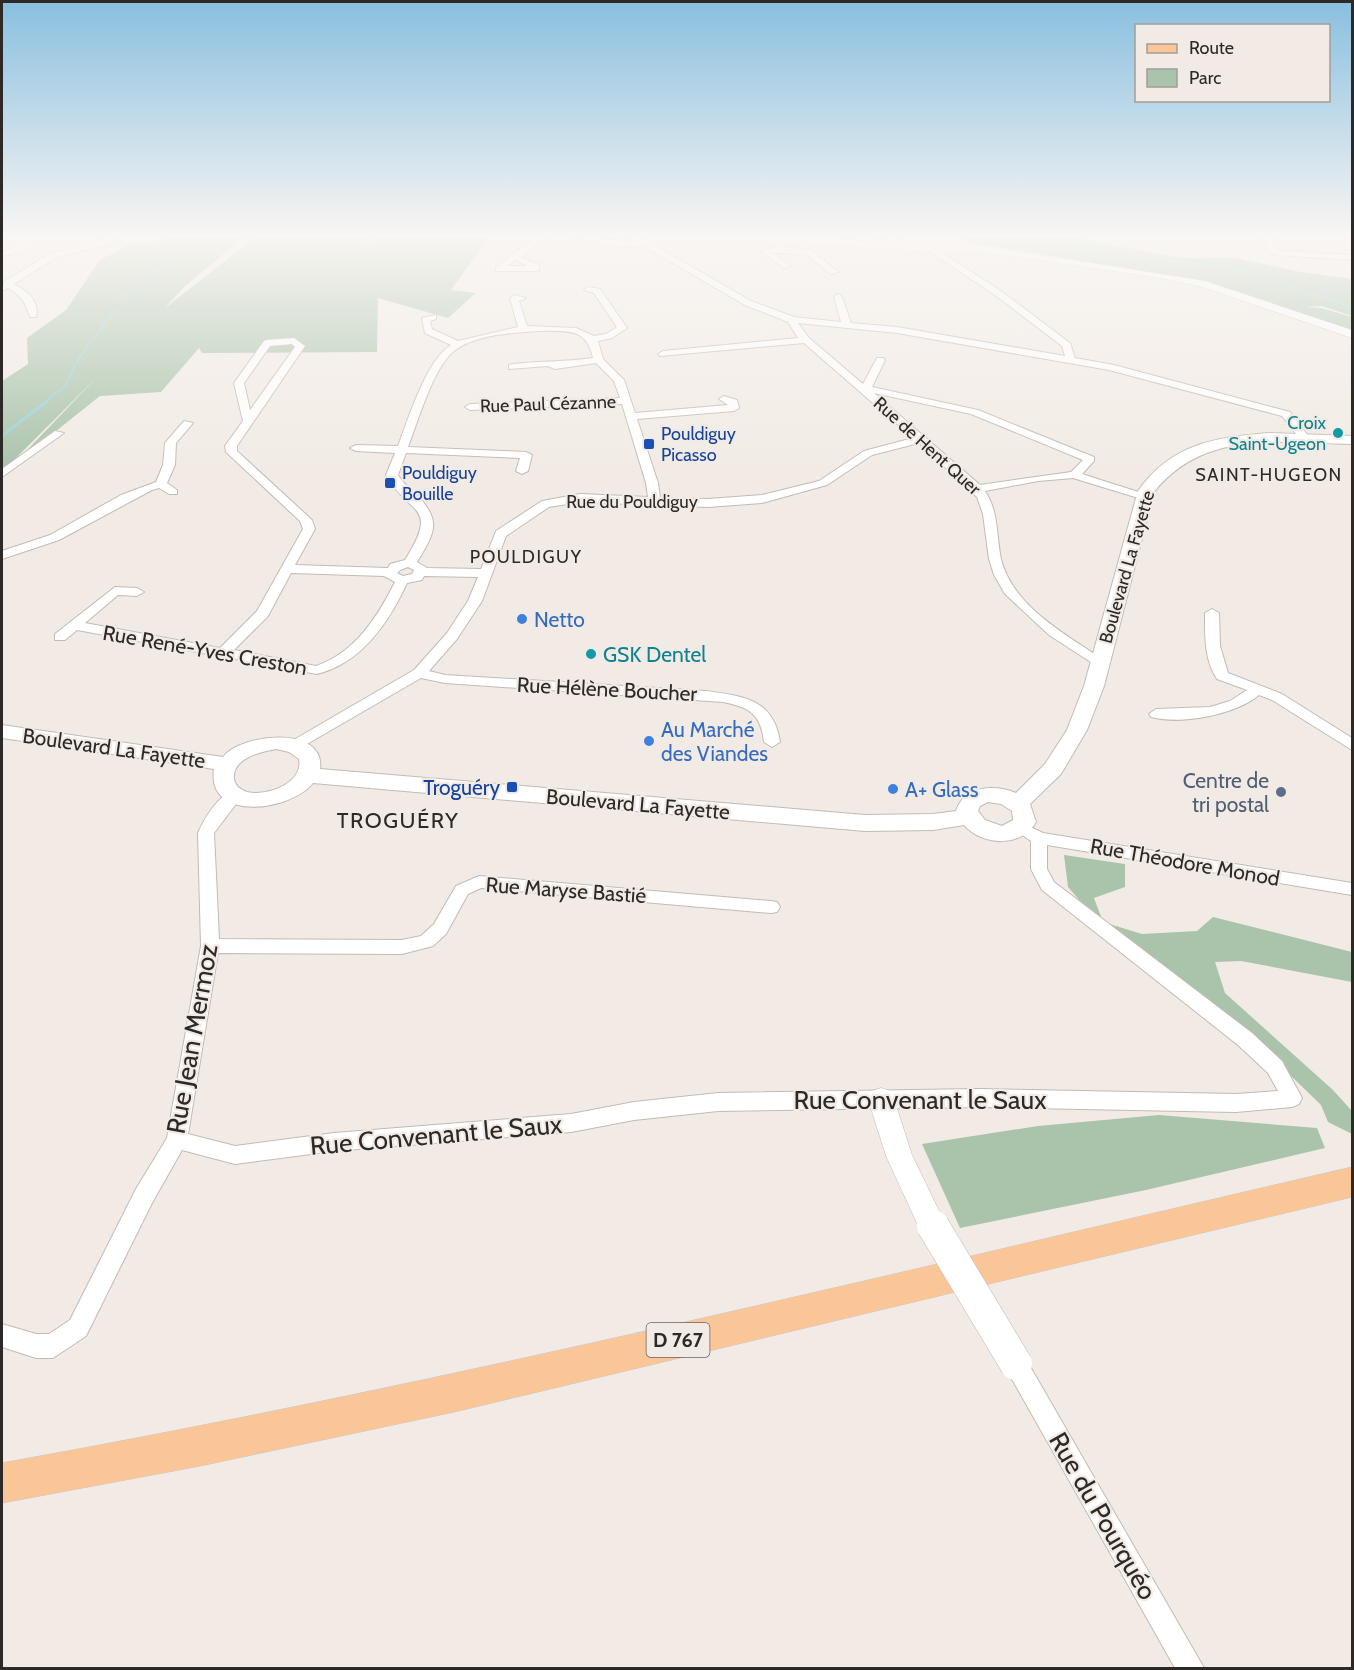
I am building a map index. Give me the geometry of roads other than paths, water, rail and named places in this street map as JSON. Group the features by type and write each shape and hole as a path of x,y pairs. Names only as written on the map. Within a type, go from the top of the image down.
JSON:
{"main road":[{"name":"Boulevard La Fayette","path":"1018,803 1053,769 1077,730 1100,664 1144,496 1152,479 1162,470 1193,452 1238,441 1304,437 1353,440"},
{"name":"Boulevard La Fayette","path":"2,732 226,764"},
{"path":"276,742 295,746 309,756 311,765 308,775 289,792 260,800 234,796 224,787 221,776 226,764 248,748 276,742"},
{"name":"Boulevard La Fayette","path":"308,775 865,824 933,822 969,818"},
{"path":"998,795 1018,803 1026,815 1025,822 1030,833 993,833 982,830 969,818 969,805 980,796 998,795"},
{"name":"D 767","path":"2,1483 200,1447 454,1393 1353,1182"}],"street":[{"path":"519,315 523,329"},
{"path":"410,563 428,530 430,519 392,475 429,387 446,356 458,345 523,329 549,326 580,332 592,339 609,336 622,328 613,315"},
{"path":"780,315 792,320 846,323 928,334 1071,360 1198,389 1286,414 1294,421 1304,437"},
{"path":"844,315 846,323"},
{"path":"1027,315 1067,345 1071,360"},
{"path":"1297,315 1353,334"},
{"path":"434,317 425,320 428,331 458,345"},
{"name":"Rue de Hent Quer","path":"792,320 795,329 806,340 978,489 987,500 995,559 1000,577 1009,593 1052,630 1100,664"},
{"path":"592,339 598,360 619,380 652,483 654,500"},
{"path":"663,354 806,340"},
{"path":"223,653 263,613 305,540 309,525 232,452 231,446 300,346 294,341 267,343 239,383 247,420"},
{"path":"513,367 550,363 555,366 598,360"},
{"path":"865,391 880,360"},
{"path":"865,391 875,390 974,412 1090,459 1074,475"},
{"path":"631,416 734,408 733,402 724,399"},
{"name":"Rue Paul Cézanne","path":"470,407 626,401"},
{"path":"2,555 69,530 120,498 161,484 169,465 171,443 188,423"},
{"path":"2,474 59,433"},
{"name":"Rue du Pouldiguy","path":"295,746 418,673 452,636 475,601 500,534 520,518 546,504 580,498 708,503 762,499 823,483 868,453 922,440"},
{"path":"356,447 526,455 522,471"},
{"path":"978,489 1038,478 1074,475 1144,496"},
{"path":"161,484 173,492"},
{"path":"396,576 395,567 410,563 419,566 422,572"},
{"path":"288,568 412,579 422,572 485,573"},
{"name":"Rue René-Yves Creston","path":"74,625 311,669 323,669 333,664 370,633 387,613 396,576"},
{"path":"60,637 115,591 137,592"},
{"path":"1212,613 1211,645 1214,661 1222,676 1277,698 1353,745"},
{"name":"Rue Hélène Boucher","path":"418,673 445,679 706,695 732,699 754,708 768,721 772,742"},
{"path":"1156,714 1226,708 1244,702 1257,689"},
{"name":"Rue Jean Mermoz","path":"2,1336 36,1346 53,1346 78,1328 144,1196 177,1140 210,946 206,833 211,822 234,796"},
{"name":"Rue Théodore Monod","path":"1030,833 1353,889"},
{"name":"Rue Convenant le Saux","path":"177,1140 235,1155 334,1142 560,1124 634,1111 718,1102 980,1098 1236,1103 1292,1098 1275,1067 1245,1039 1048,886 1039,869 1030,833"},
{"name":"Rue Maryse Bastié","path":"210,946 402,946 427,941 440,929 462,890 479,882 584,889 771,907"},
{"path":"881,1099 899,1156 930,1223 1016,1364"},
{"name":"Rue du Pourquéo","path":"1016,1364 1190,1668"}],"waterway":[{"path":"45,402 65,386 79,358 112,315"},
{"path":"2,436 47,401"}],"place":[{"name":"Croix Saint-Ugeon","path":"1338,433"},
{"name":"Pouldiguy Picasso","path":"649,444"},
{"name":"Pouldiguy Bouille","path":"390,483"},
{"name":"Netto","path":"522,619"},
{"name":"GSK Dentel","path":"591,654"},
{"name":"Au Marché des Viandes","path":"649,741"},
{"name":"Troguéry","path":"512,787"},
{"name":"A+ Glass","path":"893,789"},
{"name":"Centre de tri postal","path":"1281,792"}],"district":[{"name":"SAINT-HUGEON","path":"1269,475"},
{"name":"POULDIGUY","path":"526,557"},
{"name":"TROGUÉRY","path":"398,820"}]}
